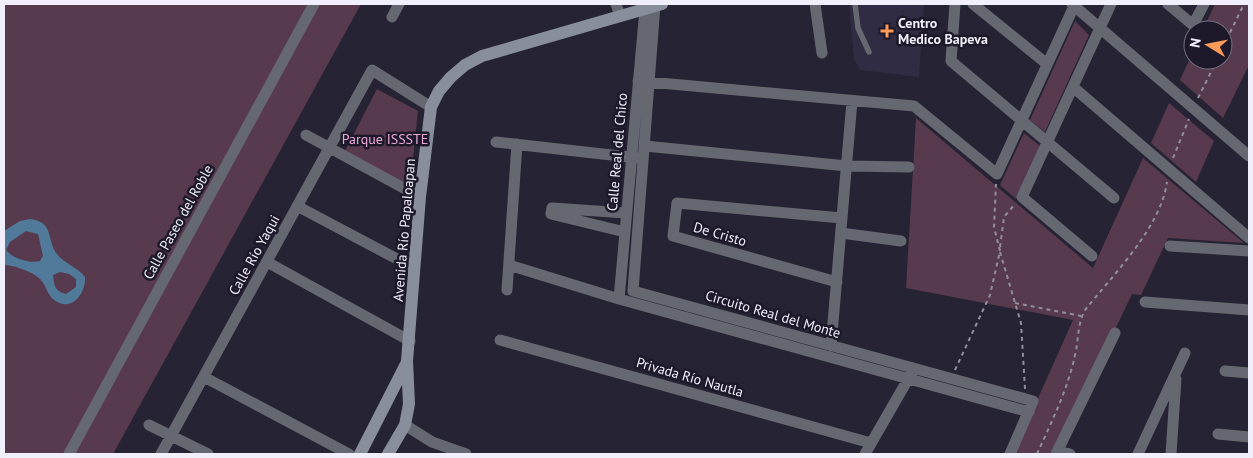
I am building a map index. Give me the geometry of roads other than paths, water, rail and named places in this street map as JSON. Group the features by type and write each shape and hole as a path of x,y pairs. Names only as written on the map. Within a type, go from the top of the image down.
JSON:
{"street":[{"name":"Calle Paseo del Roble","path":"69,454 314,4"},
{"path":"392,18 399,4"},
{"path":"815,4 822,53"},
{"path":"955,4 951,60 1114,198"},
{"path":"973,4 1047,64"},
{"path":"644,82 914,106 997,174 1073,4 1099,29 1249,156"},
{"path":"1092,256 1022,197 1111,4"},
{"path":"1168,4 1193,25 1204,4"},
{"name":"Avenida Río Papaloapan","path":"388,454 405,425 409,404 407,361 420,197 431,107 439,91 465,65 482,56 618,10 646,7"},
{"name":"Calle Real del Chico","path":"619,299 632,157 644,82 646,7"},
{"name":"Calle Río Yaqui","path":"161,454 372,70 431,107"},
{"name":"Circuito Real del Monte","path":"644,82 645,146 633,291 831,346 911,374 951,379 1029,404"},
{"path":"1073,88 1249,238"},
{"path":"831,346 852,101"},
{"path":"306,136 330,147 420,197"},
{"path":"496,142 644,158"},
{"path":"507,290 517,144"},
{"path":"645,146 847,166 909,167"},
{"name":"De Cristo","path":"836,282 673,236 677,203 842,218"},
{"path":"297,206 414,268"},
{"path":"625,232 551,214 552,208 626,213"},
{"path":"841,233 900,241"},
{"path":"1170,246 1249,251"},
{"path":"267,262 410,341"},
{"name":"Circuito Real del Monte","path":"509,265 619,299 1029,404"},
{"path":"1145,302 1249,310"},
{"path":"1070,454 1057,452 1115,333"},
{"name":"Privada Río Nautla","path":"500,340 871,443"},
{"path":"1138,454 1185,353"},
{"name":"Avenida Río Papaloapan","path":"360,454 407,361"},
{"path":"1225,371 1249,373"},
{"path":"1171,454 1177,372"},
{"path":"864,454 911,374"},
{"path":"204,377 349,454"},
{"path":"1010,454 1029,404"},
{"path":"149,425 208,454"},
{"path":"405,425 432,442 466,454"},
{"path":"1218,434 1249,437"}],"lane":[{"path":"855,4 858,28 869,52"}],"water":[{"path":"30,219 43,224 49,232 57,254 85,277 83,290 76,300 66,304 60,303 51,297 37,276 23,269 4,265 4,231 20,221","holes":["26,231 38,234 43,256 40,261 22,260 12,256 6,250 10,242","60,272 69,274 76,279 76,287 66,294 59,292 55,285 53,275"]}],"place":[{"name":"Centro Medico Bapeva","path":"887,31"}],"park label":[{"name":"Parque ISSSTE","path":"385,139"}]}
